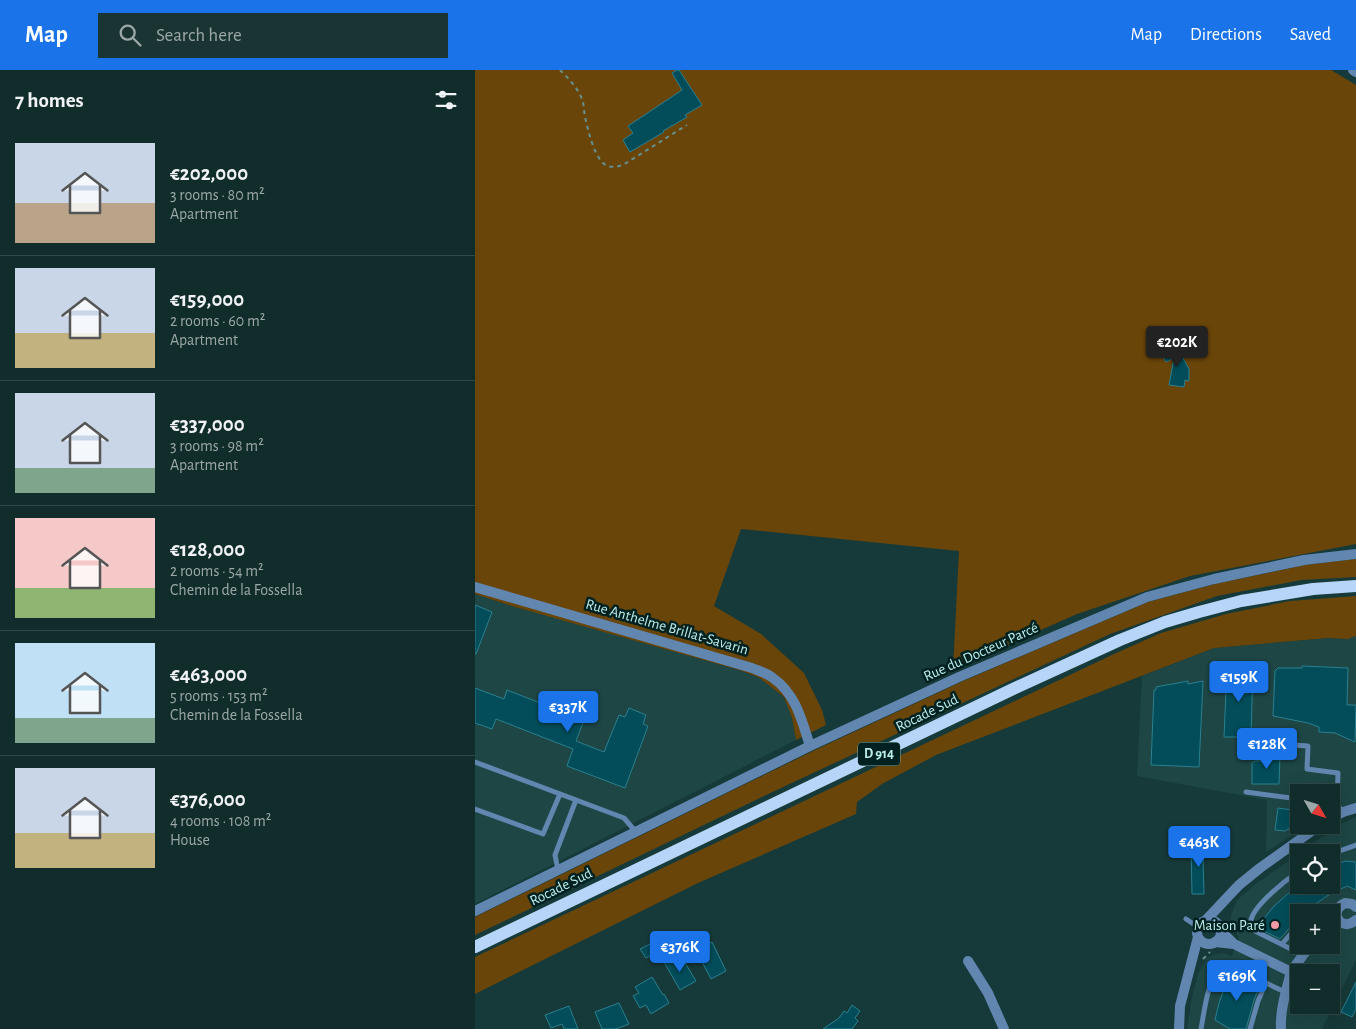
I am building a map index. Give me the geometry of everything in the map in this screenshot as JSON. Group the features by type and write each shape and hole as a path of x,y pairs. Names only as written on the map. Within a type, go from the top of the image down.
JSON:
{"main road":[{"name":"Rocade Sud","path":"475,947 1119,640 1165,622 1241,601 1313,589 1356,586"}],"street":[{"name":"Rue du Docteur Parcé","path":"475,911 810,746 959,677 1147,597 1214,578 1304,560 1356,554"},
{"name":"Rue Anthelme Brillat-Savarin","path":"475,586 752,668 772,677 785,689 796,705 810,746"},
{"path":"1340,807 1356,808"},
{"path":"1179,1029 1180,1006 1201,928 1239,885 1307,834"},
{"path":"1188,975 1200,954 1220,938 1220,928 1226,899"},
{"path":"1340,906 1345,903 1352,904 1356,908"},
{"path":"1201,928 1213,920 1234,944 1290,972"},
{"path":"1340,922 1347,924 1356,920"},
{"path":"1201,928 1203,942 1234,944"},
{"path":"1297,964 1303,955"},
{"path":"968,961 988,993 1004,1029"},
{"path":"1281,1029 1280,1019 1290,975"}],"lane":[{"path":"1263,743 1308,746 1307,769 1338,773 1338,784"},
{"path":"475,762 624,818 636,832"},
{"path":"1246,792 1290,799"},
{"path":"475,809 543,834 560,794"},
{"path":"558,871 555,855 576,800"},
{"path":"1340,851 1356,846"},
{"path":"1290,878 1269,895 1258,908 1251,918 1252,926 1255,930 1303,955"},
{"path":"1186,919 1201,928"},
{"path":"1283,944 1290,935"},
{"path":"1201,1029 1205,1003 1211,983 1223,964 1285,992"},
{"path":"1250,1029 1258,1001 1266,983"}],"path":[{"path":"560,70 578,91 583,102 590,138 601,162 607,166 623,165 687,125"}],"shaded area":[{"path":"475,70 1331,70 1356,85 1356,544 1190,576 1077,614 953,669 959,551 741,529 714,606 761,634 804,673 822,710 826,725 796,740 792,718 784,697 758,677 475,594"},
{"path":"1356,559 1356,577 1301,580 1217,596 1110,634 764,796 475,935 475,917 813,751 961,682 1148,602 1215,584 1305,565"},
{"path":"475,594 758,677 784,697 792,718 796,740 475,904"},
{"path":"1356,596 1356,636 1348,639 1328,638 1214,648 936,755 882,784 857,802 856,814 698,883 475,994 475,957 1114,654 1161,633 1226,614 1290,601"},
{"path":"1356,636 1356,804 1340,808 1340,784 1290,784 1290,834 1295,834 1266,852 1267,800 1137,776 1142,676 1214,648 1328,638 1348,639"},
{"path":"1356,817 1356,960 1340,992 1340,964 1290,964 1290,1014 1329,1014 1322,1029 1187,1029 1198,974 1207,958 1224,953 1232,956 1239,937 1230,925 1231,915 1237,900 1257,883 1290,860 1290,894 1340,894 1340,844 1312,844 1327,834 1340,834 1340,825"}],"building":[{"path":"679,70 702,105 685,115 687,117 630,152 623,140 633,133 628,126 682,90 672,73"},
{"path":"1177,347 1189,369 1189,381 1185,380 1184,387 1169,385 1174,358 1166,362 1162,355"},
{"path":"475,605 492,612 476,654 475,654"},
{"path":"1302,666 1348,668 1347,705 1356,705 1355,742 1335,733 1319,732 1319,727 1308,723 1273,716 1275,671 1278,668 1302,668"},
{"path":"1227,669 1253,669 1251,737 1224,737"},
{"path":"1188,681 1188,684 1203,681 1199,767 1151,765 1154,690 1156,690 1156,687"},
{"path":"475,688 504,699 507,690 584,720 576,741 604,752 619,715 625,717 629,708 646,715 643,724 648,726 625,788 567,766 573,749 496,719 492,729 475,723"},
{"path":"1263,754 1280,755 1279,784 1252,784 1252,763 1263,761"},
{"path":"1278,808 1290,810 1290,828 1285,831 1275,830"},
{"path":"1212,846 1212,857 1203,857 1204,894 1192,894 1191,847"},
{"path":"1345,861 1356,862 1356,890 1347,886 1340,890 1340,863"},
{"path":"1290,892 1290,894 1331,894 1316,904 1290,904 1290,927 1280,939 1258,928 1274,906"},
{"path":"712,942 726,971 711,979 696,950"},
{"path":"652,943 657,952 646,958 640,949"},
{"path":"677,955 680,963 684,961 696,981 680,990 664,962"},
{"path":"1231,971 1260,985 1246,1029 1230,1029 1215,1020"},
{"path":"652,977 669,1003 651,1014 646,1005 640,1008 633,996 639,993 635,987"},
{"path":"1356,982 1356,1009 1352,1017 1341,1012"},
{"path":"619,1003 629,1024 616,1029 602,1029 595,1012"},
{"path":"852,1005 860,1011 855,1018 858,1021 852,1029 823,1029 839,1018 844,1011 847,1013"},
{"path":"569,1006 578,1029 564,1029 562,1024 551,1028 545,1015"}],"place":[{"name":"Maison Paré","path":"1275,925"}]}
